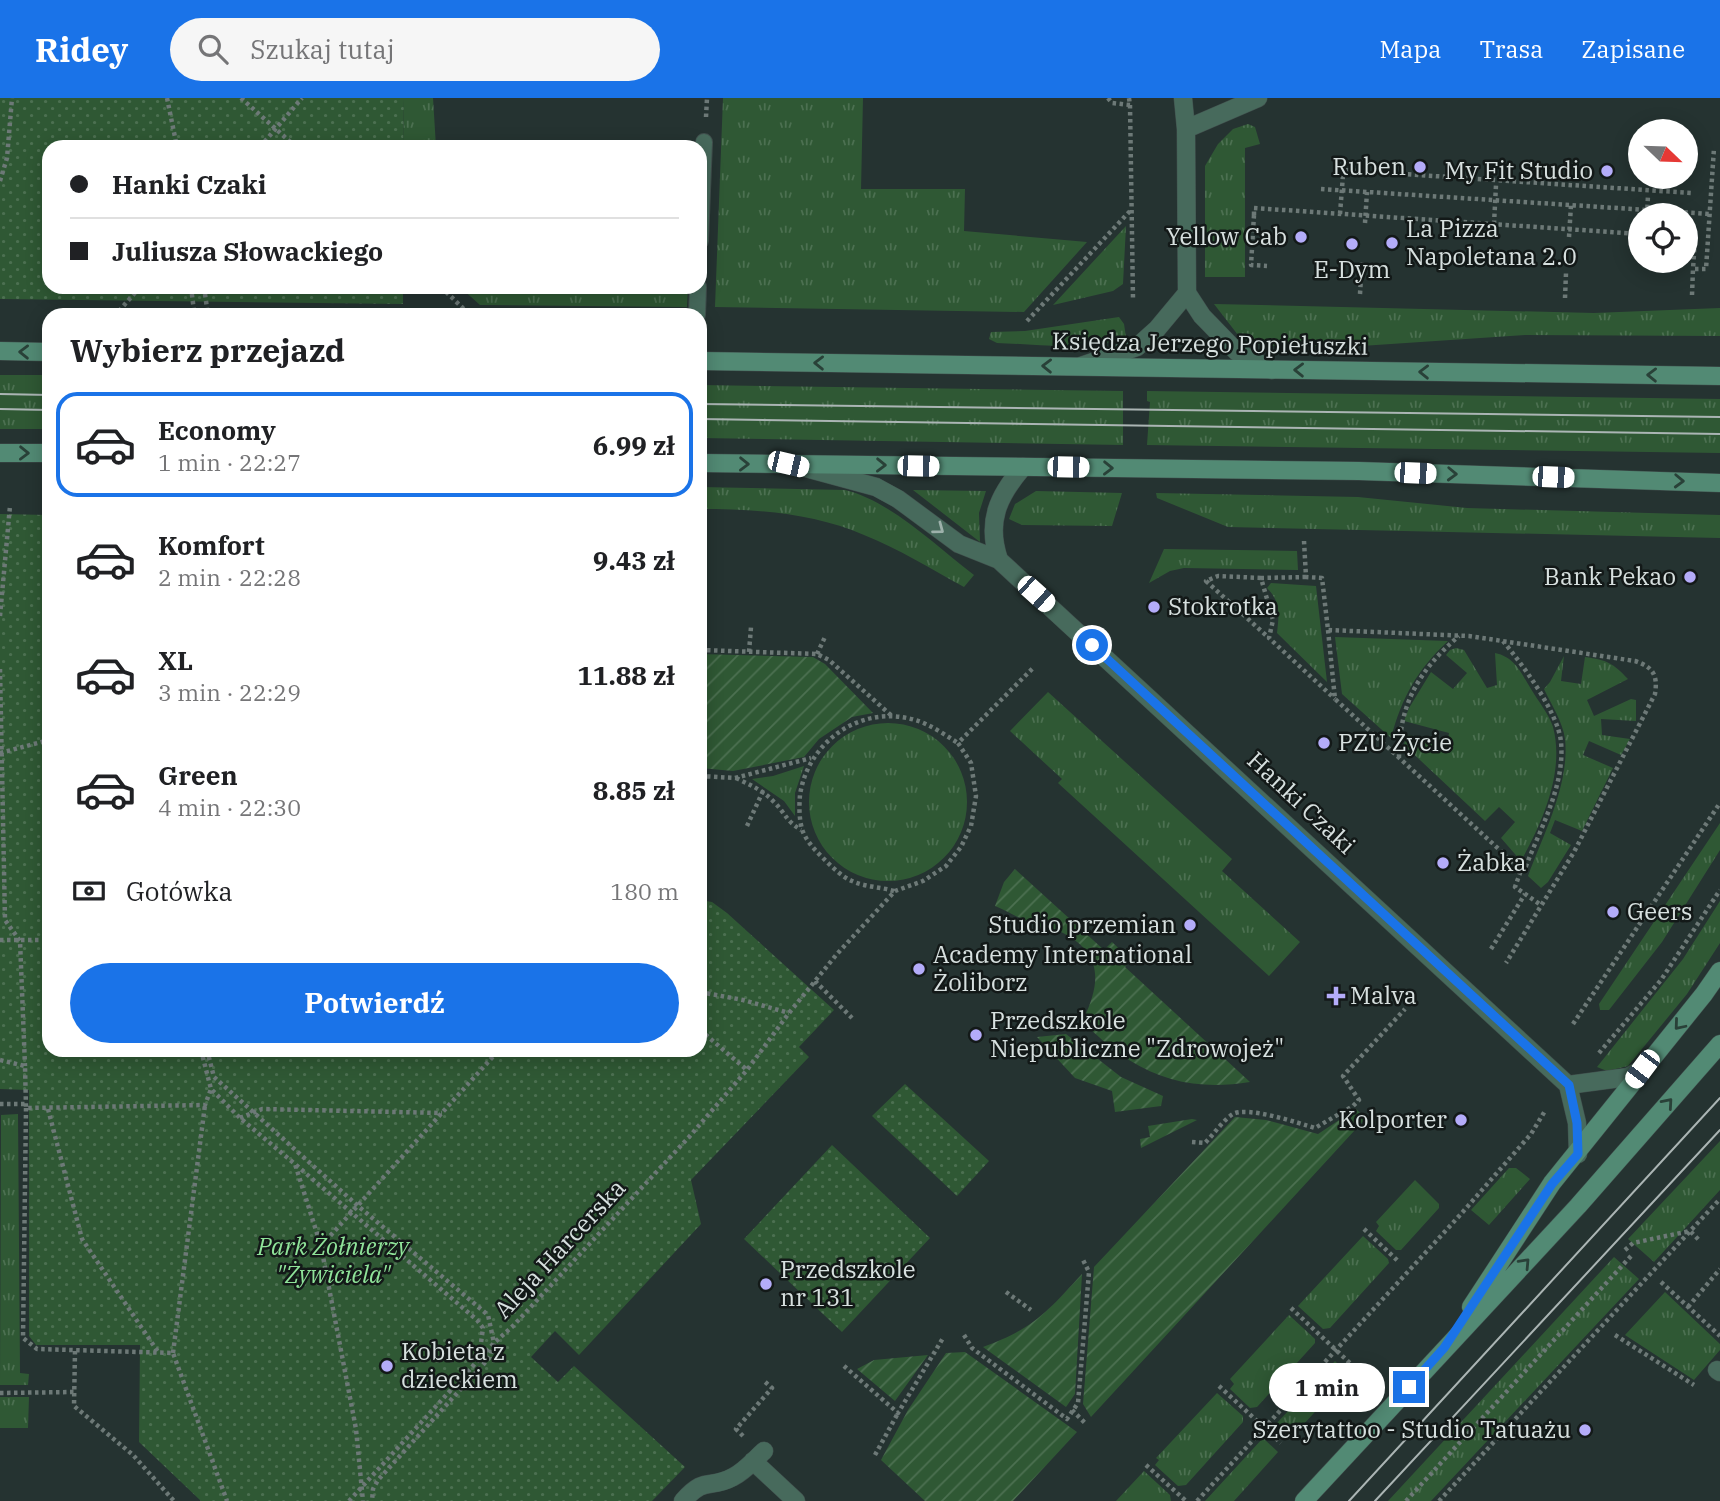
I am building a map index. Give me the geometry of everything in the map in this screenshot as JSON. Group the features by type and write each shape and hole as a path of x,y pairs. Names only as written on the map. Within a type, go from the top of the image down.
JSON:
{"main road":[{"path":"0,351 42,352"},
{"name":"Księdza Jerzego Popiełuszki","path":"707,361 1720,376"},
{"path":"0,453 42,453"},
{"path":"707,463 1359,471 1720,482"},
{"path":"1444,1348 1552,1184 1720,971"},
{"path":"1304,1501 1578,1206 1720,1044"}],"street":[{"path":"1183,98 1186,129 1187,292 1219,336 1237,352 1272,370"},
{"path":"1186,129 1258,98"},
{"path":"1079,367 1137,347 1157,329 1187,292"},
{"name":"Hanki Czaki","path":"788,464 876,487 898,499 959,544 999,560 1569,1085"},
{"path":"999,560 993,543 996,508 1006,487 1023,467"},
{"path":"1578,1154 1577,1123 1569,1085 1628,1077 1642,1069"},
{"path":"683,1501 695,1487 730,1479 758,1456 796,1501"}],"path":[{"path":"0,181 7,158 12,98"},
{"path":"167,98 176,140"},
{"path":"241,98 289,140"},
{"path":"266,140 302,98"},
{"path":"1108,98 1112,103 1130,105"},
{"path":"1129,98 1133,299"},
{"path":"1698,268 1706,269 1714,148"},
{"path":"1340,214 1343,170 1497,183 1648,193 1690,193"},
{"path":"1494,224 1497,183"},
{"path":"1321,189 1710,214"},
{"path":"1365,223 1367,192"},
{"path":"1648,193 1648,203"},
{"path":"1569,237 1571,205"},
{"path":"1267,266 1251,265 1254,208 1628,233"},
{"path":"1027,321 1132,209"},
{"path":"1360,295 1362,260"},
{"path":"1565,298 1566,273"},
{"path":"1692,295 1693,273"},
{"path":"121,308 133,294"},
{"path":"448,294 463,308"},
{"path":"0,616 10,506"},
{"path":"1304,541 1306,577"},
{"path":"1335,699 1322,578 1218,576 1206,581 1503,853 1520,873"},
{"path":"1262,578 1273,620 1269,638"},
{"path":"749,652 751,627"},
{"path":"1328,630 1460,635 1503,640 1635,661 1647,665 1655,672 1655,694 1580,840 1506,963"},
{"path":"1399,758 1399,734 1408,702 1434,660 1460,635"},
{"path":"817,654 825,637"},
{"path":"1503,640 1531,678 1554,721 1561,741 1560,766 1554,795 1515,887 1541,905"},
{"path":"707,650 817,654 829,660 893,717"},
{"path":"958,743 1034,667"},
{"path":"0,669 5,920 20,941 25,1106 23,1338 37,1349 173,1353"},
{"path":"893,717 916,720 958,743 971,763 976,796 971,826 961,847 946,866 923,881 895,891 852,881 830,865 810,845 802,830 799,807 805,772 825,742 855,723 893,717"},
{"path":"0,753 42,742"},
{"path":"707,776 735,778 812,758"},
{"path":"735,778 763,791 776,803 788,822 802,830"},
{"path":"747,826 763,791"},
{"path":"1573,1024 1720,803"},
{"path":"1594,1058 1661,980 1720,890"},
{"name":"Aleja Harcerska","path":"349,1501 478,1359 690,1137 747,1070 815,981 895,891"},
{"path":"1491,949 1525,894"},
{"path":"0,940 42,940"},
{"path":"815,981 852,1017"},
{"path":"707,993 789,1013"},
{"path":"1192,1142 1205,1143 1231,1114 1238,1112 1271,1115 1315,1128 1353,1106 1359,1100 1343,1076 1405,1009"},
{"path":"707,1036 747,1070"},
{"path":"203,1057 211,1089 240,1118 477,1321 483,1328 478,1359"},
{"path":"209,1057 214,1077 358,1206 488,1315 494,1343 490,1357 378,1480 373,1489 372,1501"},
{"path":"321,1246 493,1057"},
{"path":"0,1060 24,1066"},
{"path":"211,1089 205,1105 173,1353 227,1501"},
{"path":"1197,1501 1531,1134 1552,1102"},
{"path":"0,1104 48,1109 205,1105"},
{"path":"48,1109 82,1239 159,1353"},
{"path":"240,1118 262,1109 442,1113"},
{"path":"295,1164 321,1246 356,1429 363,1501"},
{"path":"1439,1501 1720,1199"},
{"path":"1364,1229 1399,1262"},
{"path":"1690,1231 1700,1241"},
{"path":"1625,1250 1633,1243 1690,1231"},
{"path":"1406,1501 1632,1255"},
{"path":"964,1335 972,1348 1067,1419 1078,1403 1089,1272 1082,1258"},
{"path":"1688,1307 1720,1269"},
{"path":"1661,1282 1720,1336"},
{"path":"1006,1292 1031,1310"},
{"path":"1291,1308 1353,1366"},
{"path":"1615,1335 1702,1390"},
{"path":"874,1455 943,1338"},
{"path":"75,1350 74,1406 133,1455 174,1501"},
{"path":"844,1366 898,1413"},
{"path":"758,1456 752,1445 736,1429 772,1388 763,1380"},
{"path":"1219,1386 1282,1443"},
{"path":"0,1393 74,1392"},
{"path":"1072,1410 1085,1423"},
{"path":"1146,1465 1186,1501"}],"green space":[{"path":"0,98 404,98 403,140 42,140 42,294 403,294 403,304 0,299"},
{"path":"404,98 433,98 436,140 403,140"},
{"path":"723,98 863,98 861,189 965,189 964,231 1087,242 1024,312 715,307"},
{"path":"1248,124 1255,127 1260,144 1245,148 1245,277 1205,277 1205,166 1218,144 1233,129"},
{"path":"1126,226 1123,284 1113,291 1053,305"},
{"path":"468,294 688,294 687,307 480,305"},
{"path":"1214,304 1594,313 1720,308 1720,336 1525,335 1361,346 1277,346 1253,344 1238,335"},
{"path":"1119,317 1124,324 1126,337 1111,342 1079,346 997,343 989,339 991,332 1025,331"},
{"path":"0,375 42,375 42,429 0,429"},
{"path":"707,385 1123,391 1123,445 707,438"},
{"path":"1147,391 1720,399 1720,453 1147,445 1150,402 1147,401"},
{"path":"707,487 845,490 896,514 974,575 964,587 877,541 845,528 804,517 707,509"},
{"path":"913,490 986,491 979,513 980,542"},
{"path":"1036,491 1122,493 1112,526 1022,525 1009,519 1015,504"},
{"path":"1156,493 1358,497 1467,508 1720,515 1720,538 1228,527 1157,498"},
{"name":"Park Żołnierzy \"Żywiciela\"","path":"0,514 42,515 42,1057 707,1057 707,901 727,913 834,1010 799,1047 809,1057 691,1180 701,1224 579,1355 555,1331 531,1357 558,1382 574,1366 685,1467 652,1501 201,1501 139,1442 140,1345 36,1345 29,1336 29,1090 0,1089"},
{"path":"1164,549 1297,551 1298,570 1184,568 1170,571 1149,583"},
{"path":"1271,583 1316,586 1327,682 1277,633 1277,604 1267,588"},
{"path":"1335,637 1448,641 1412,685 1391,738 1342,694"},
{"path":"1456,648 1464,650 1487,688 1497,685 1495,653 1513,662 1553,727 1556,744 1554,779 1544,814 1521,861 1501,838 1515,822 1499,807 1485,821 1404,745 1406,735 1448,740 1449,733 1404,721 1431,672 1453,689 1467,673 1446,655"},
{"path":"707,654 813,657 825,664 873,713 852,717 819,739 804,757 733,771 707,769"},
{"path":"1564,656 1561,681 1581,684 1585,657 1604,661 1618,669 1628,679 1587,700 1594,716 1631,699 1636,700 1636,721 1601,719 1602,735 1630,739 1621,755 1589,741 1583,755 1613,768 1582,831 1555,820 1550,833 1571,845 1548,882 1541,888 1528,876 1554,809 1565,756 1562,726 1544,689"},
{"path":"1048,692 1232,859 1222,871 1300,942 1269,976 1058,783 1062,779 1010,731"},
{"path":"888,723 918,729 944,746 961,772 967,802 961,832 944,858 918,875 888,881 858,875 832,858 815,832 809,802 815,772 832,746 858,729"},
{"path":"804,766 795,793 795,816 784,801 752,779 773,776"},
{"path":"1720,823 1720,850 1662,942 1609,1010 1600,1010 1599,1004"},
{"path":"1015,869 1104,950 1112,942 1131,960 1125,967 1250,1082 1218,1085 1187,1083 1158,1075 1123,1056 1082,1022 1093,995 1095,971 1092,960 1075,940 1061,932 1034,925 995,906 1004,882"},
{"path":"1720,901 1720,943 1687,994 1628,1066 1607,1071 1597,1067 1683,959"},
{"path":"1066,1034 1121,1077 1163,1096 1161,1106 1115,1112 1112,1091 1075,1078 1037,1037"},
{"path":"905,1084 989,1161 957,1196 872,1116"},
{"path":"1356,1109 1366,1118 1091,1417 1083,1404 1094,1267 1235,1117 1266,1120 1318,1134"},
{"path":"18,1114 20,1373 29,1374 28,1385 0,1385 1,1115"},
{"path":"1197,1120 1141,1148 1140,1139 1150,1137 1148,1126"},
{"path":"1720,1141 1720,1190 1654,1262 1628,1239"},
{"path":"832,1145 930,1238 842,1332 744,1239"},
{"path":"1509,1168 1516,1168 1530,1179 1489,1225 1471,1210"},
{"path":"1415,1180 1439,1204 1439,1208 1401,1250 1396,1250 1376,1231 1379,1226 1376,1222"},
{"path":"1363,1236 1389,1263 1330,1328 1323,1329 1298,1306"},
{"path":"1614,1257 1639,1279 1431,1501 1388,1501"},
{"path":"1082,1274 1075,1394 1066,1407 983,1347 1015,1333 1038,1318"},
{"path":"1665,1292 1720,1344 1720,1350 1694,1380 1625,1335"},
{"path":"1289,1315 1315,1339 1315,1343 1257,1407 1250,1408 1230,1389 1234,1384 1230,1379"},
{"path":"965,1352 1077,1432 1013,1501 925,1501 881,1460 908,1410 946,1353"},
{"path":"928,1355 895,1401 857,1369 874,1360"},
{"path":"1335,1361 1349,1375 1290,1439 1275,1425"},
{"path":"1217,1393 1243,1416 1243,1422 1186,1485 1178,1486 1155,1465 1159,1460 1156,1458"},
{"path":"0,1397 29,1397 28,1428 0,1428"},
{"path":"1263,1438 1278,1452 1234,1501 1205,1501"},
{"path":"1144,1471 1170,1495 1171,1501 1116,1501"}],"tram line":[{"path":"0,394 42,395"},
{"path":"707,404 1720,417"},
{"path":"0,409 42,410"},
{"path":"707,419 1720,434"},
{"path":"1349,1501 1720,1098"},
{"path":"1375,1501 1720,1130"}],"place":[{"name":"Ruben","path":"1420,167"},
{"name":"My Fit Studio","path":"1607,171"},
{"name":"Yellow Cab","path":"1301,237"},
{"name":"La Pizza Napoletana 2.0","path":"1392,243"},
{"name":"E-Dym","path":"1352,244"},
{"name":"Bank Pekao","path":"1690,577"},
{"name":"Stokrotka","path":"1154,607"},
{"name":"PZU Życie","path":"1324,743"},
{"name":"Żabka","path":"1443,863"},
{"name":"Geers","path":"1613,912"},
{"name":"Studio przemian","path":"1190,925"},
{"name":"Academy International Żoliborz","path":"919,969"},
{"name":"Malva","path":"1336,996"},
{"name":"Przedszkole Niepubliczne \"Zdrowojeż\"","path":"976,1035"},
{"name":"Kolporter","path":"1461,1120"},
{"name":"Przedszkole nr 131","path":"766,1284"},
{"name":"Kobieta z dzieckiem","path":"387,1366"},
{"name":"Szerytattoo - Studio Tatuażu","path":"1585,1430"}],"route":[{"path":"1092,645 1569,1085 1577,1123 1578,1154 1552,1184 1444,1348 1409,1387"}]}
